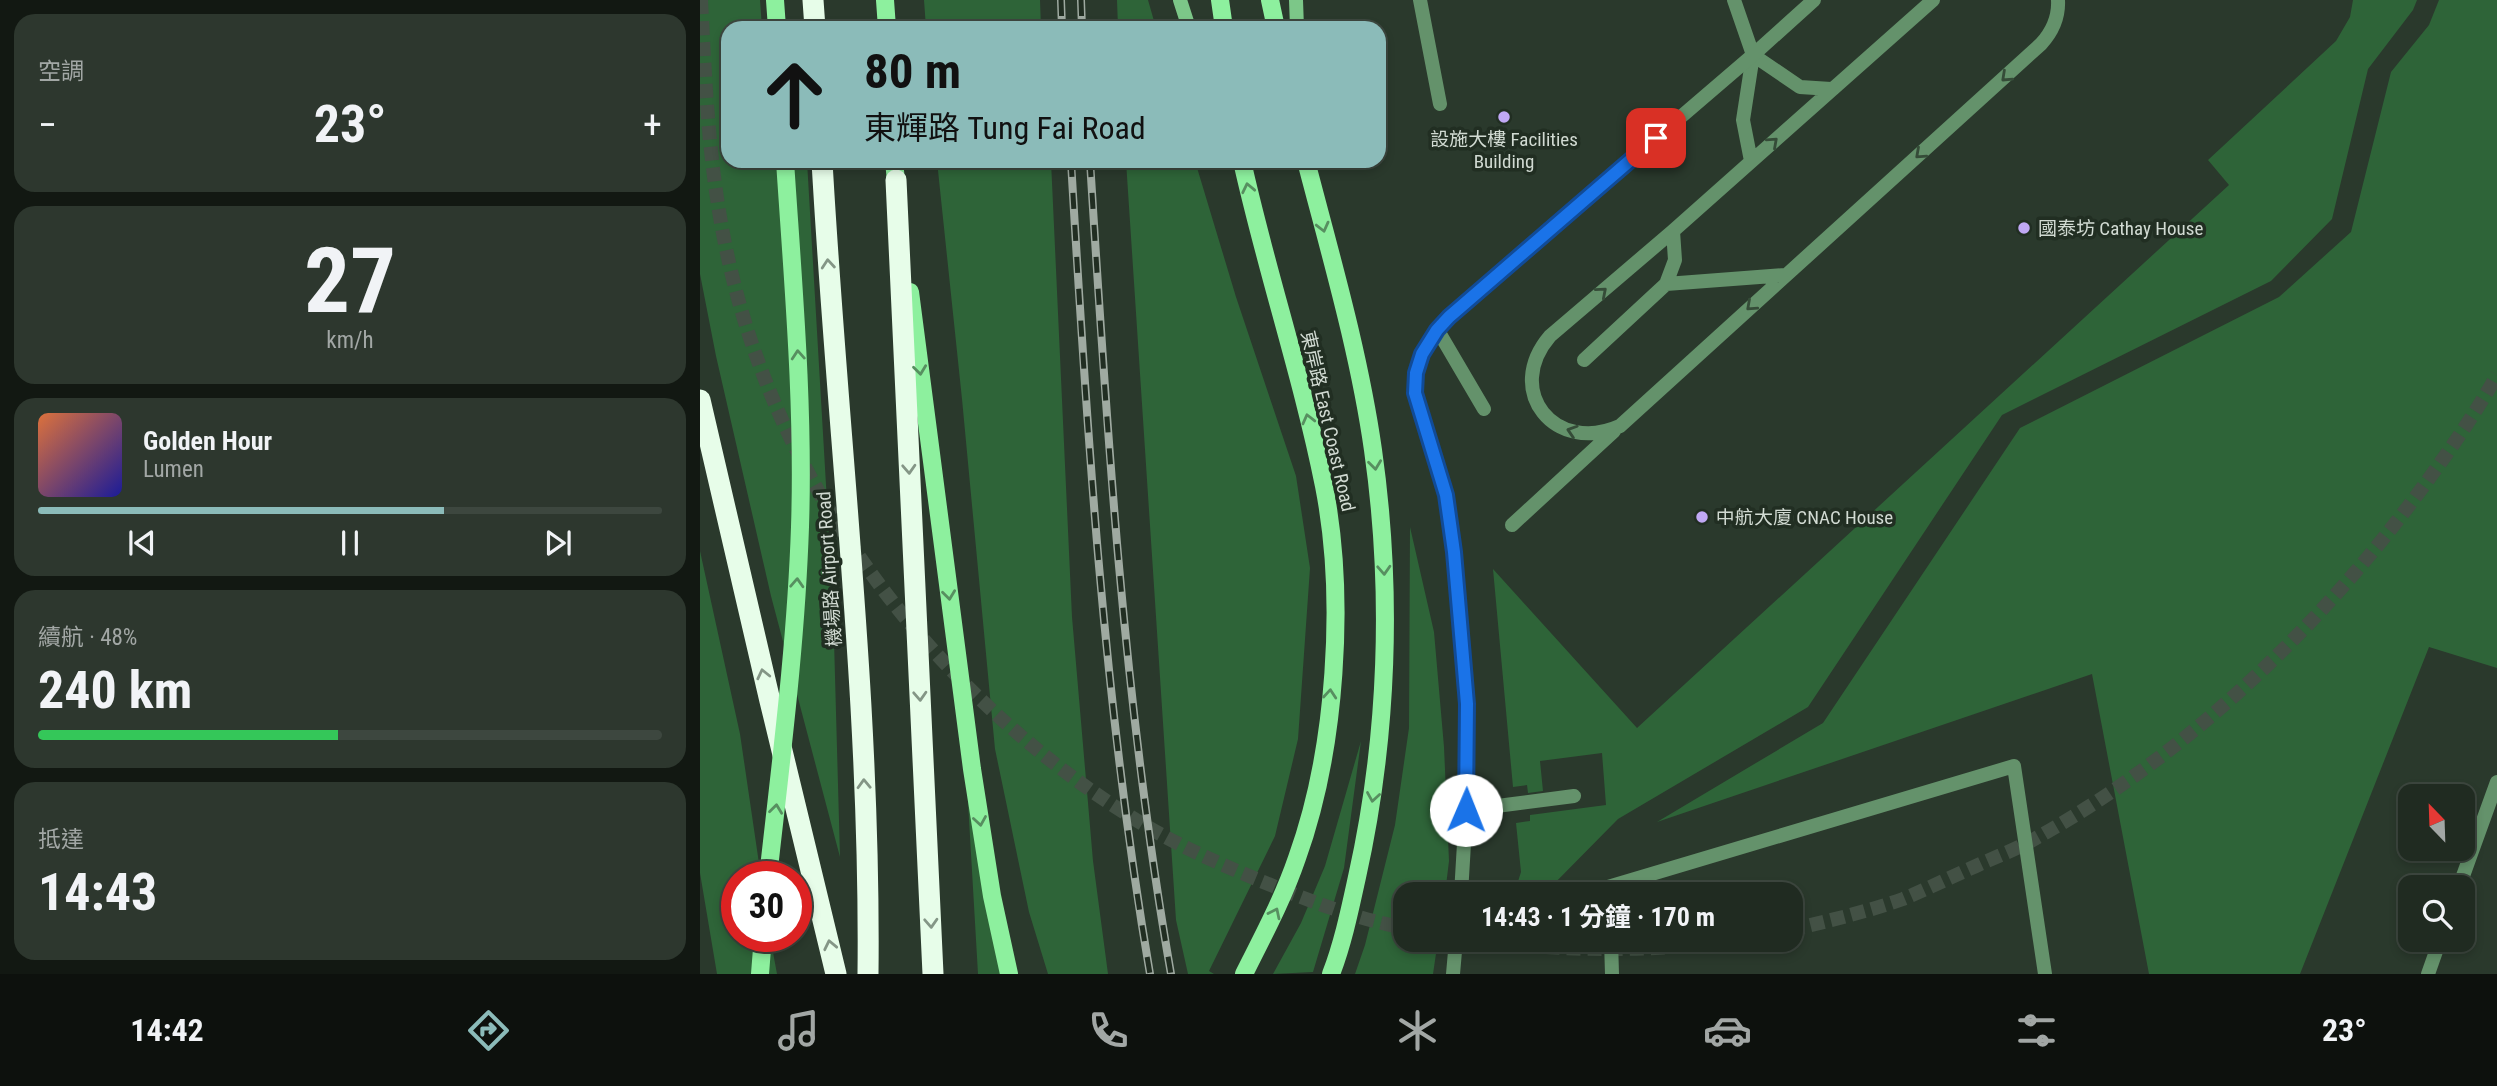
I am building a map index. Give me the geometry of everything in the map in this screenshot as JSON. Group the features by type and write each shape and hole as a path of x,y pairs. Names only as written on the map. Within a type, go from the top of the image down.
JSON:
{"highway":[{"path":"813,0 814,21"},
{"name":"機場路 Airport Road","path":"822,168 859,645 869,899 868,974"},
{"path":"895,171 933,974"},
{"path":"700,400 766,688 836,974"}],"main road":[{"path":"775,0 776,21"},
{"path":"885,0 886,21"},
{"path":"1220,0 1223,21"},
{"path":"1270,0 1274,21"},
{"path":"770,861 793,658 800,526 800,400 785,168"},
{"name":"東岸路 East Coast Road","path":"1243,168 1324,485 1335,581 1331,695 1314,804 1298,857 1280,901 1244,974"},
{"name":"東岸路 East Coast Road","path":"1308,168 1360,379 1378,489 1384,575 1382,700 1374,792 1352,900 1331,974"},
{"path":"895,171 972,769 992,896 1009,974"},
{"path":"760,974 762,952"}],"street":[{"path":"1180,0 1187,21"},
{"path":"1296,0 1297,21"},
{"path":"1420,0 1440,104"},
{"path":"1734,0 1753,55 1743,120 1751,161"},
{"path":"1462,882 1466,810 1467,704 1454,552 1446,495 1415,393 1416,373 1422,354 1437,330 1493,278 1814,0"},
{"path":"1620,426 1604,433 1586,435 1570,432 1553,423 1539,406 1533,390 1533,364 1550,336 1673,231 1933,0"},
{"path":"1512,525 2040,44 2050,34 2056,19 2058,0"},
{"path":"1753,55 1800,87 1831,89"},
{"path":"1584,360 1666,284 1675,260 1673,231"},
{"path":"1666,284 1785,275"},
{"path":"1437,330 1484,409"},
{"path":"1625,882 2014,766 2045,974"},
{"path":"2463,875 2497,782"},
{"path":"1466,810 1574,796"},
{"path":"1453,974 1456,952"},
{"path":"1611,952 1612,974"},
{"path":"2428,974 2436,952"}],"green space":[{"path":"700,0 760,0 762,21 721,21 721,168 807,168 833,604 840,857 771,596 700,274"},
{"path":"924,0 1040,0 1041,21 926,21"},
{"path":"1117,0 1148,0 1154,21 1118,21"},
{"path":"2353,0 2417,0 2413,10 2368,69 2332,219 2271,281 2002,415 1808,707 1618,819 1556,882 1518,882 1521,872 1516,823 1530,821 1530,815 1606,805 1602,753 1540,761 1543,791 1528,793 1527,785 1513,787 1493,569 1637,728 2229,185 2208,160 2336,41 2350,17"},
{"path":"2439,0 2497,0 2497,668 2429,647 2300,974 2149,974 2092,674 1657,822 1823,723 2020,428 2279,297 2351,232 2391,72 2429,25"},
{"path":"938,168 1051,168 1072,617 1093,861 1108,974 1048,974 1029,912 995,749"},
{"path":"1126,168 1197,168 1236,297 1296,476 1310,568 1298,739 1275,836 1209,971 1214,974 1188,974 1176,920"},
{"path":"1410,527 1434,632 1444,747 1449,861 1446,882 1393,882 1393,952 1436,952 1433,974 1355,974 1365,945 1395,825 1409,728"},
{"path":"700,551 740,734 759,861 721,861 721,952 773,952 777,974 717,974 700,873"},
{"path":"1361,741 1344,868 1313,972 1273,974 1301,923 1325,866"},
{"path":"967,785 1015,974 978,974"}],"tunnel":[{"path":"701,0 710,136 718,203 731,271 756,355 790,436 832,514 881,587 938,655 1000,718 1068,774 1141,823 1200,854 1278,888 1350,914 1393,925"},
{"path":"1803,927 1903,899 2023,845 2088,807 2199,726 2252,680 2348,580 2433,473 2497,375"}],"railway":[{"path":"1061,0 1062,21"},
{"path":"1081,0 1082,21"},
{"path":"1071,168 1099,569 1120,772 1150,974"},
{"path":"1090,168 1103,365 1129,670 1171,974"}],"place":[{"name":"設施大樓 Facilities Building","path":"1504,117"},
{"name":"國泰坊 Cathay House","path":"2024,228"},
{"name":"中航大廈 CNAC House","path":"1702,517"}],"route":[{"path":"1466,810 1467,704 1454,552 1446,495 1415,393 1416,373 1422,354 1449,317 1656,138"}]}
